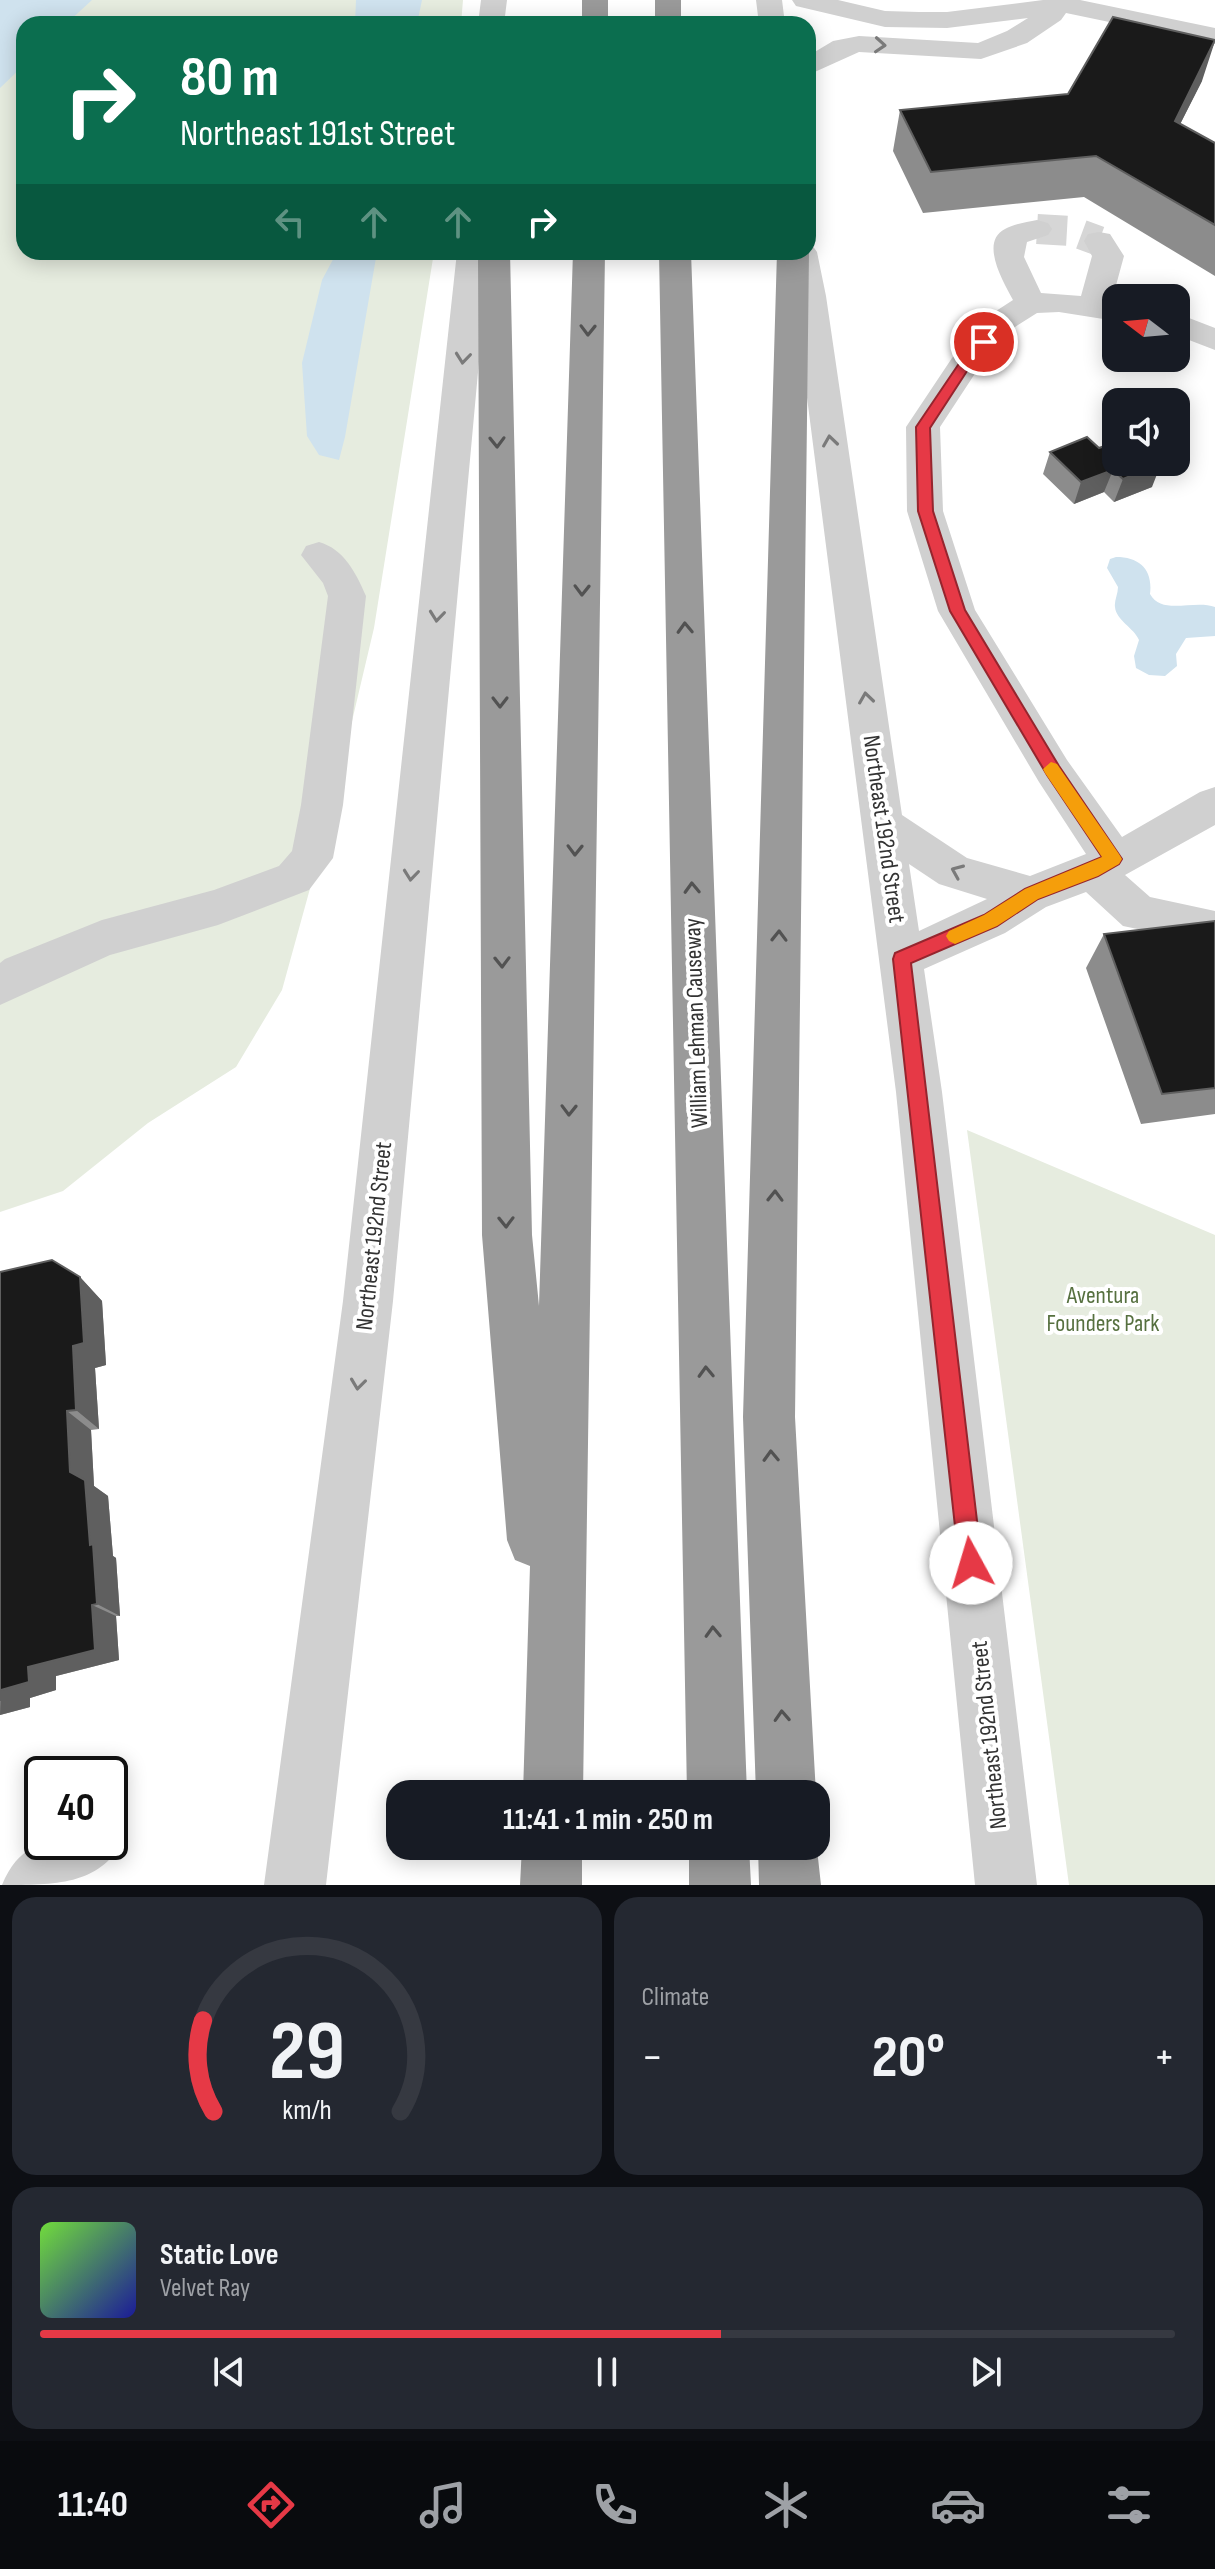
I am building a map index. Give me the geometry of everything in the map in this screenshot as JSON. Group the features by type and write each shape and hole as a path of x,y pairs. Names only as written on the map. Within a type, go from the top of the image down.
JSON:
{"highway":[{"path":"494,260 507,1235 554,1742"},
{"path":"553,1780 589,260"},
{"name":"William Lehman Causeway","path":"675,260 717,1780"},
{"path":"785,1780 769,1417 793,260"},
{"path":"551,1885 552,1860"},
{"path":"719,1860 720,1885"},
{"path":"789,1860 790,1885"}],"street":[{"path":"805,0 885,19 919,20 947,20 1067,2 1215,36"},
{"path":"816,62 831,53 859,44 981,51 1017,37 1067,2"},
{"path":"1030,303 1008,257 1013,236 1037,229"},
{"path":"1099,241 1108,256 1106,284"},
{"name":"Northeast 192nd Street","path":"295,1885 368,1301 472,260"},
{"name":"Northeast 192nd Street","path":"802,260 902,959 1006,1885"},
{"path":"1102,309 1059,302 1030,303 1004,320 964,365 923,427 925,511 957,611 1053,771 1102,865 1138,913 1211,928"},
{"path":"1190,323 1215,326"},
{"path":"1190,328 1215,340"},
{"path":"0,986 21,973 102,939 218,907 294,878 312,858 322,805 347,596 339,577 319,555"},
{"path":"902,959 990,920 1031,894 1148,844 1215,804"},
{"path":"884,825 954,872 1031,894"},
{"path":"33,1885 68,1860"}],"green space":[{"path":"0,0 463,0 462,16 16,16 16,260 433,260 374,628 327,827 282,990 236,1067 148,1123 63,1191 0,1212"},
{"name":"Aventura Founders Park","path":"967,1130 1215,1235 1215,1885 1069,1885"}],"water":[{"path":"0,0 92,0 75,16 16,16 16,73 0,88"},
{"path":"356,0 422,0 419,16 355,16"},
{"path":"333,260 376,260 339,460 319,455 307,436 302,363 322,280"},
{"path":"1110,559 1132,559 1143,566 1149,578 1150,594 1155,601 1170,606 1215,607 1215,636 1186,638 1176,654 1177,666 1165,676 1149,675 1136,668 1134,656 1139,640 1116,612 1118,587 1107,568"}],"building":[{"path":"1113,17 1215,40 1175,121 1215,143 1215,225 1096,156 931,172 900,110 1068,94"},
{"path":"1087,437 1099,448 1102,447 1102,474 1081,482 1050,452"},
{"path":"1215,921 1215,1088 1162,1094 1104,934"},
{"path":"52,1260 80,1277 84,1343 73,1346 76,1410 67,1411 70,1472 85,1480 90,1545 93,1544 97,1604 92,1605 95,1650 28,1667 29,1682 1,1690 0,1700 0,1272"}],"tunnel":[{"path":"1037,229 1072,231 1099,241"}],"slow traffic":[{"path":"955,936 990,920 1031,894 1092,871 1113,859 1051,769"}],"route":[{"path":"971,1563 902,959 990,920 1031,894 1092,871 1113,859 1053,771 957,611 925,511 923,427 964,365 984,342"}]}
